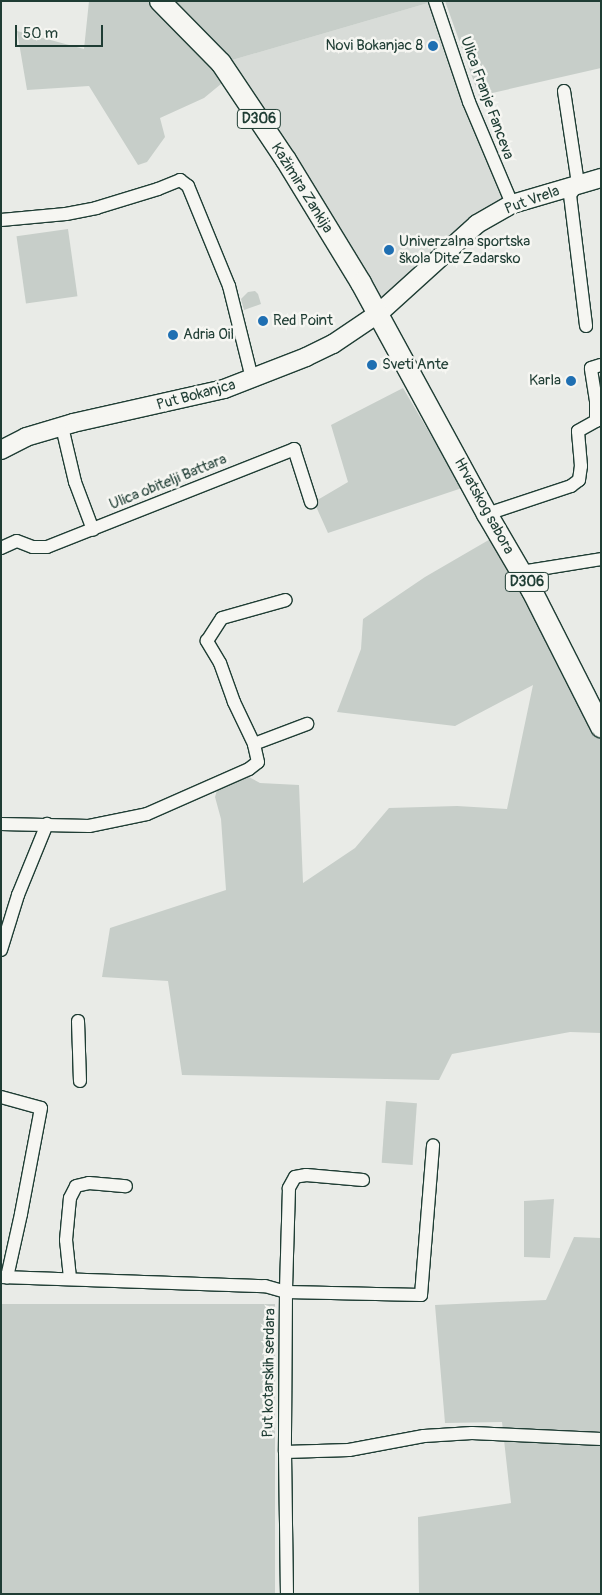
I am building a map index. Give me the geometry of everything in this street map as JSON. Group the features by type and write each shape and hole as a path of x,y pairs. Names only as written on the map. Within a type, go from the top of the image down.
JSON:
{"main road":[{"name":"Kažimira Zankija","path":"160,1 222,63 286,160 379,313"},
{"name":"Put Vrela","path":"379,313 477,224 512,204 601,178"},
{"name":"Put Bokanjca","path":"1,450 26,437 62,426 224,389 292,363 333,344 379,313"},
{"name":"Hrvatskog sabora","path":"379,313 487,514 521,572 601,727"}],"street":[{"name":"Ulica Franje Fanceva","path":"435,1 469,102 512,204"},
{"path":"564,90 578,184 570,195 586,326"},
{"path":"1,220 66,214 96,208 158,189 180,180 188,186 229,286 252,378"},
{"path":"487,514 570,486 579,480 581,466 578,431 596,421 596,401 591,368 601,365"},
{"path":"62,426 75,482 93,530"},
{"name":"Ulica obitelji Battara","path":"1,548 17,541 32,547 47,547 93,530 201,484 294,449 311,502"},
{"path":"521,572 601,559"},
{"path":"1,824 89,826 148,814 249,769 258,762 254,744 234,702 220,663 207,641 222,618 286,600"},
{"path":"254,744 307,724"},
{"path":"1,950 18,895 48,824"},
{"path":"78,1021 80,1081"},
{"path":"1,1097 41,1108 21,1214 4,1277"},
{"path":"363,1180 306,1175 295,1177 289,1188 286,1292 421,1295 433,1144"},
{"path":"70,1278 66,1240 70,1198 76,1186 88,1183 126,1186"},
{"name":"Put kotarskih serdara","path":"4,1277 265,1286 286,1292 284,1452 349,1450 424,1436 472,1433 601,1440"},
{"path":"284,1452 287,1594"}],"shaded area":[{"path":"89,1 428,1 428,3 222,63 221,84 204,98 160,118 165,137 147,162 138,165 89,86 27,90 17,31 84,49"},
{"path":"445,1 601,1 601,68 479,96"},
{"path":"428,3 512,204 379,313 222,63"},
{"path":"68,229 77,296 26,304 17,236"},
{"path":"255,291 261,304 244,310 241,299 248,292"},
{"path":"403,388 462,488 328,533 314,502 348,482 331,425"},
{"path":"499,534 601,727 601,1033 570,1032 452,1054 439,1080 182,1075 168,981 102,977 110,928 226,890 221,819 215,797 218,787 245,775 260,783 299,785 303,883 355,848 389,808 457,806 507,809 533,685 455,726 337,712 361,649 363,619 425,577"},
{"path":"386,1101 417,1103 413,1165 382,1163"},
{"path":"554,1199 550,1258 524,1257 524,1201"},
{"path":"574,1237 601,1238 601,1594 419,1594 418,1517 511,1503 502,1422 445,1423 435,1305 546,1300"},
{"path":"1,1304 275,1304 275,1594 1,1594"}],"place":[{"name":"Novi Bokanjac 8","path":"433,46"},
{"name":"Univerzalna sportska škola Dite Zadarsko","path":"389,250"},
{"name":"Red Point","path":"263,321"},
{"name":"Adria Oil","path":"173,335"},
{"name":"Sveti Ante","path":"372,365"},
{"name":"Karla","path":"571,381"}]}
